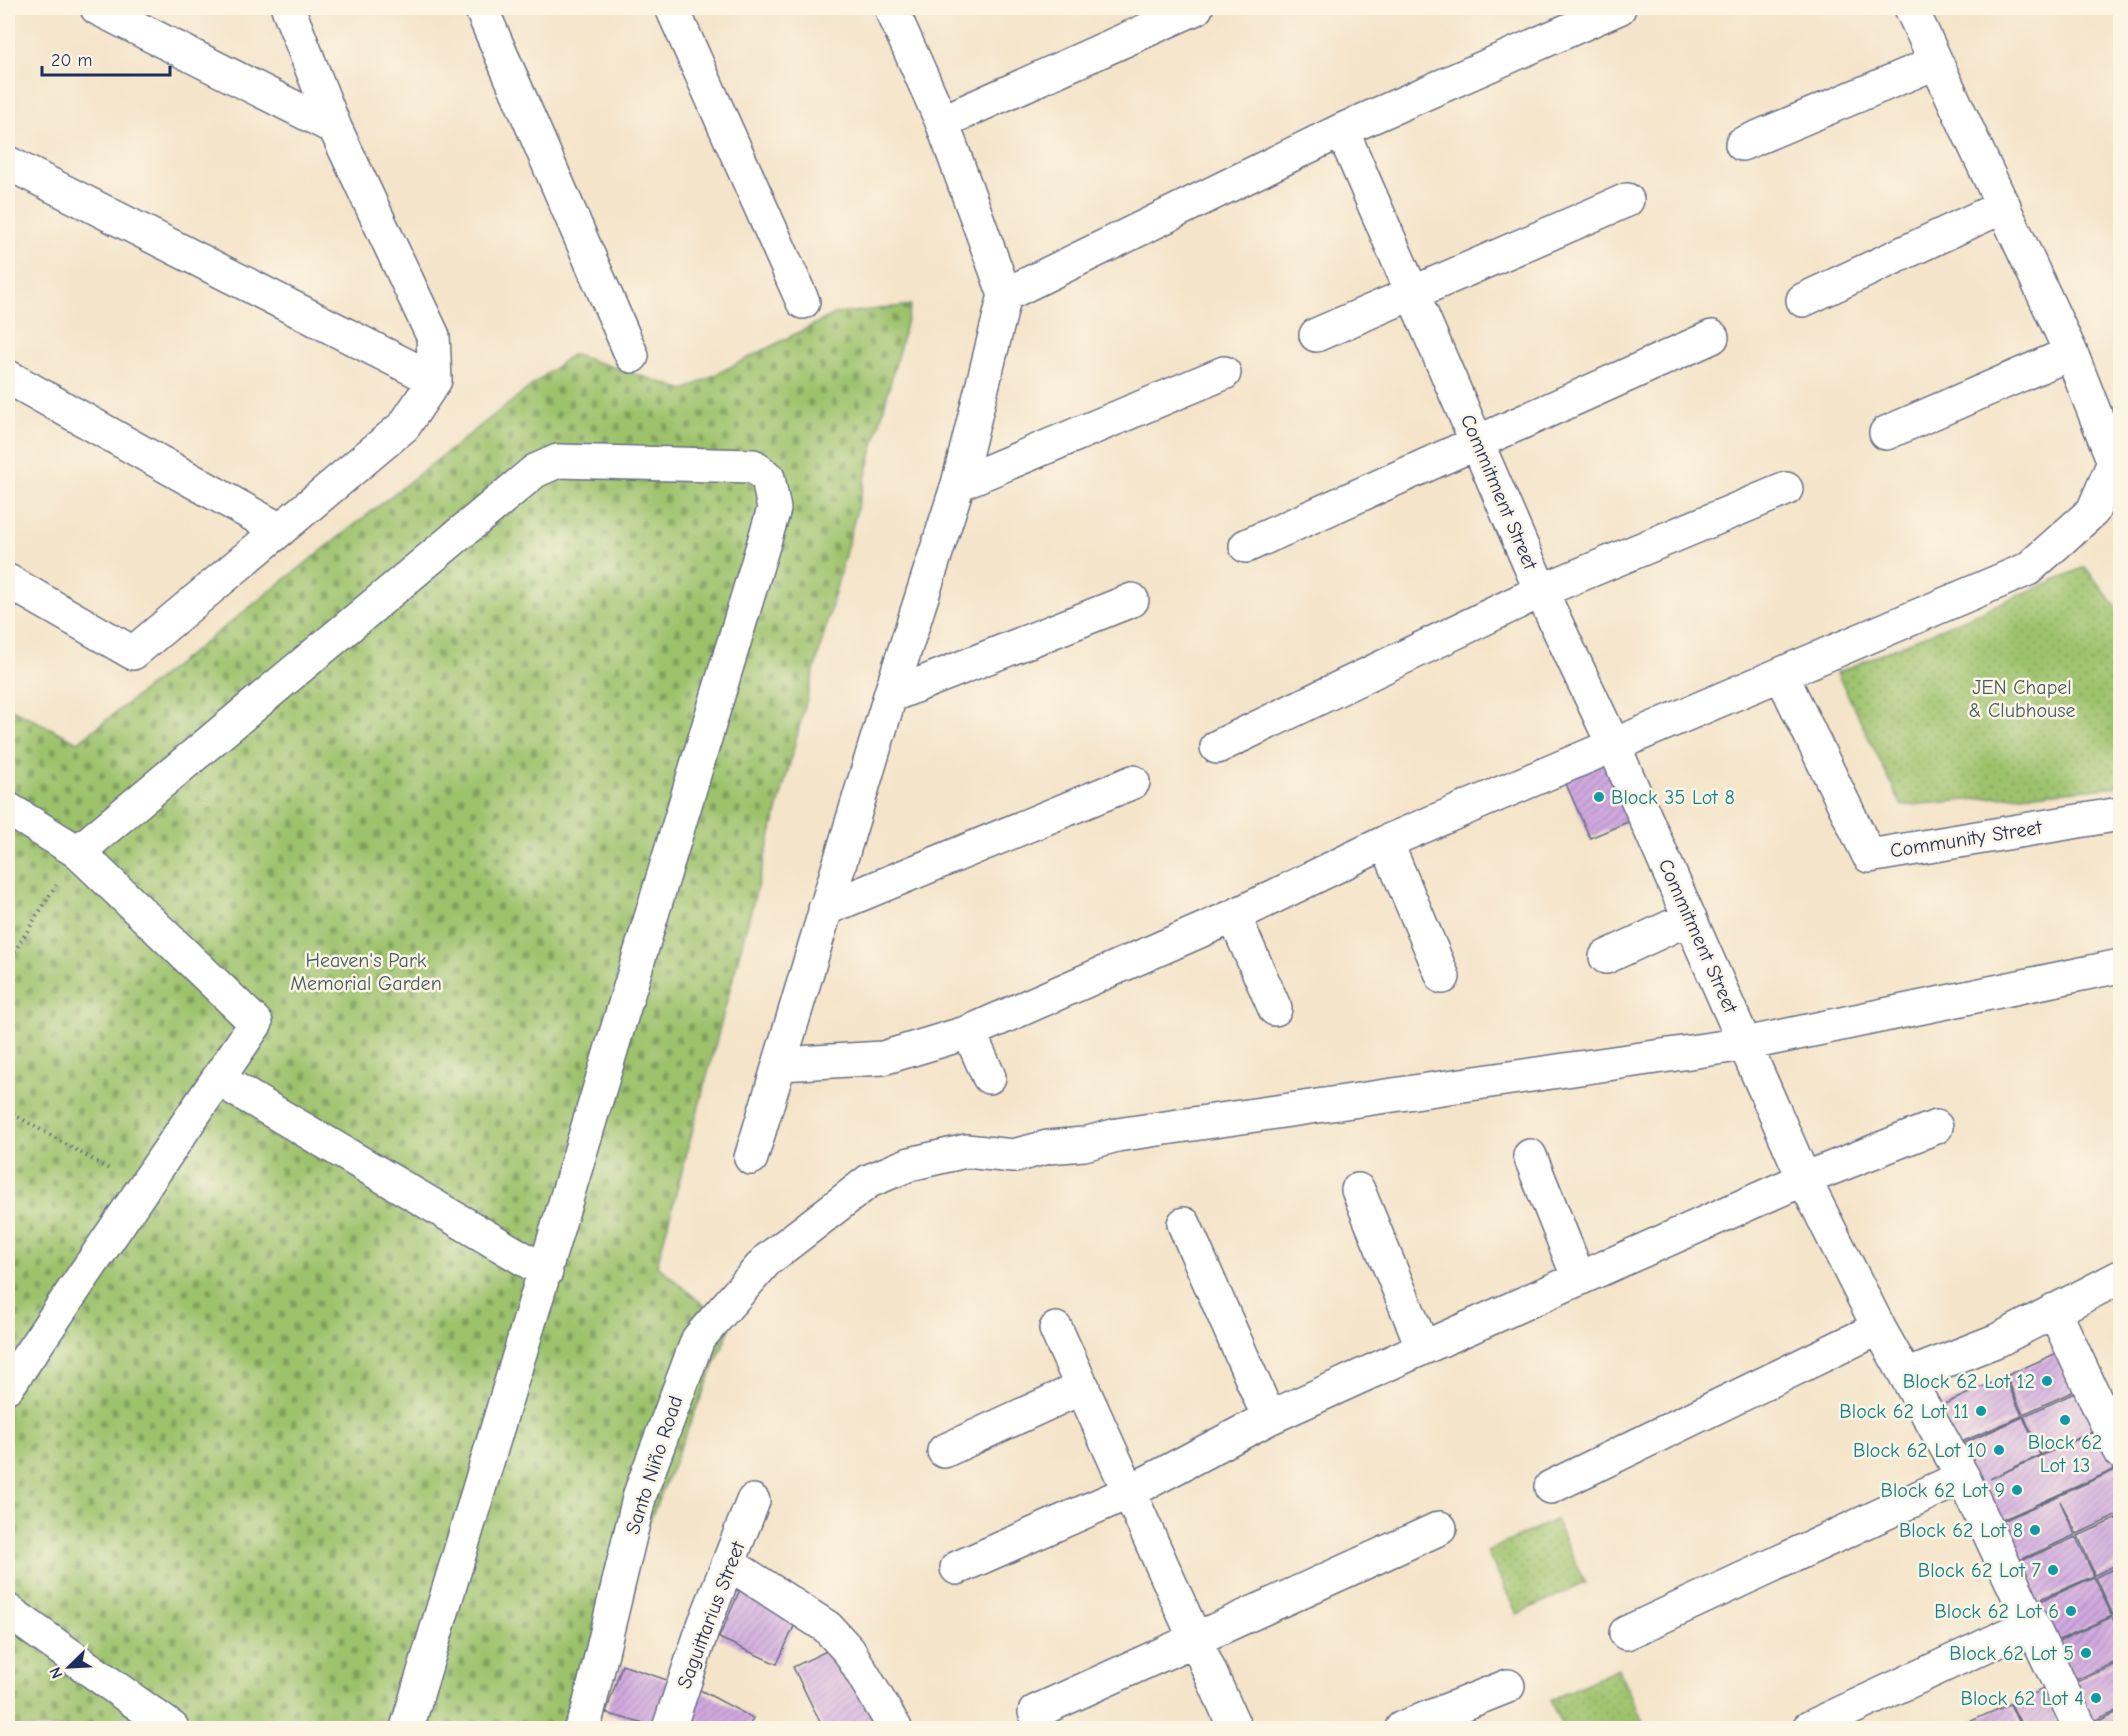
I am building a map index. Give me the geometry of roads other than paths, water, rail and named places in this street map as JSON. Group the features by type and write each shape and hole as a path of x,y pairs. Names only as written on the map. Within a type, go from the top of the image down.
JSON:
{"street":[{"path":"97,8 334,128"},
{"path":"8,581 133,653 404,426 435,380 433,336 334,128 288,8"},
{"path":"481,8 632,356"},
{"path":"672,8 803,302"},
{"path":"752,1158 890,696 958,484 1005,295 942,122 891,8"},
{"path":"942,122 1196,8"},
{"path":"1005,295 1342,130 1619,8"},
{"path":"781,1064 884,1058 969,1032 1234,916 1386,842 2028,569 2093,511 2117,465 2004,206 1911,8"},
{"path":"1742,144 1935,63"},
{"name":"Commitment Street","path":"1342,130 1478,440 1541,591 1613,744 1804,1179 1879,1328 1964,1477 2079,1728"},
{"path":"8,163 435,380"},
{"path":"1316,335 1627,200"},
{"path":"1803,300 2004,206"},
{"path":"1246,546 1712,337"},
{"path":"1886,433 2070,353"},
{"path":"958,484 1224,373"},
{"path":"8,377 280,530"},
{"path":"78,852 535,471 558,461 753,466 768,478 774,509 407,1728"},
{"path":"1217,747 1541,591 1786,489"},
{"path":"890,696 1132,600"},
{"name":"Community Street","path":"1781,674 1869,856 2121,814"},
{"path":"825,909 1133,782"},
{"path":"8,809 78,852 256,1023 8,1386"},
{"path":"1386,842 1443,977"},
{"path":"1234,916 1275,1008"},
{"path":"1606,957 1690,918"},
{"name":"Santo Niño Road","path":"581,1728 588,1715 640,1494 698,1339 767,1260 870,1181 910,1164 966,1151 1013,1156 1048,1147 1084,1144 1117,1136 1745,1044 2121,966"},
{"path":"969,1032 989,1077"},
{"path":"218,1079 546,1272"},
{"path":"957,1568 1129,1492 1269,1418 1423,1348 1804,1179 1936,1127"},
{"path":"1530,1156 1579,1279"},
{"path":"1358,1191 1423,1348"},
{"path":"1184,1224 1269,1418"},
{"path":"1906,1376 1998,1340 2121,1277"},
{"path":"2054,1310 2121,1452"},
{"path":"1551,1486 1879,1328"},
{"path":"1056,1329 1235,1728"},
{"path":"944,1451 1083,1387"},
{"path":"1626,1633 1964,1477"},
{"name":"Saguittarius Street","path":"669,1728 704,1625 753,1501"},
{"path":"1035,1712 1197,1641 1440,1528"},
{"path":"730,1564 827,1627 849,1652 895,1728"},
{"path":"8,1611 172,1728"},
{"path":"1809,1728 2030,1625"},
{"path":"1402,1728 1508,1686"}],"place":[{"name":"Block 35 Lot 8","path":"1599,797"},
{"name":"Block 62 Lot 12","path":"2047,1381"},
{"name":"Block 62 Lot 11","path":"1981,1411"},
{"name":"Block 62 Lot 13","path":"2065,1420"},
{"name":"Block 62 Lot 10","path":"1999,1450"},
{"name":"Block 62 Lot 9","path":"2017,1490"},
{"name":"Block 62 Lot 8","path":"2035,1530"},
{"name":"Block 62 Lot 7","path":"2053,1570"},
{"name":"Block 62 Lot 6","path":"2071,1611"},
{"name":"Block 62 Lot 5","path":"2086,1653"},
{"name":"Block 62 Lot 4","path":"2096,1698"}],"park label":[{"name":"JEN Chapel & Clubhouse","path":"2022,698"},
{"name":"Heaven's Park Memorial Garden","path":"366,972"}]}
